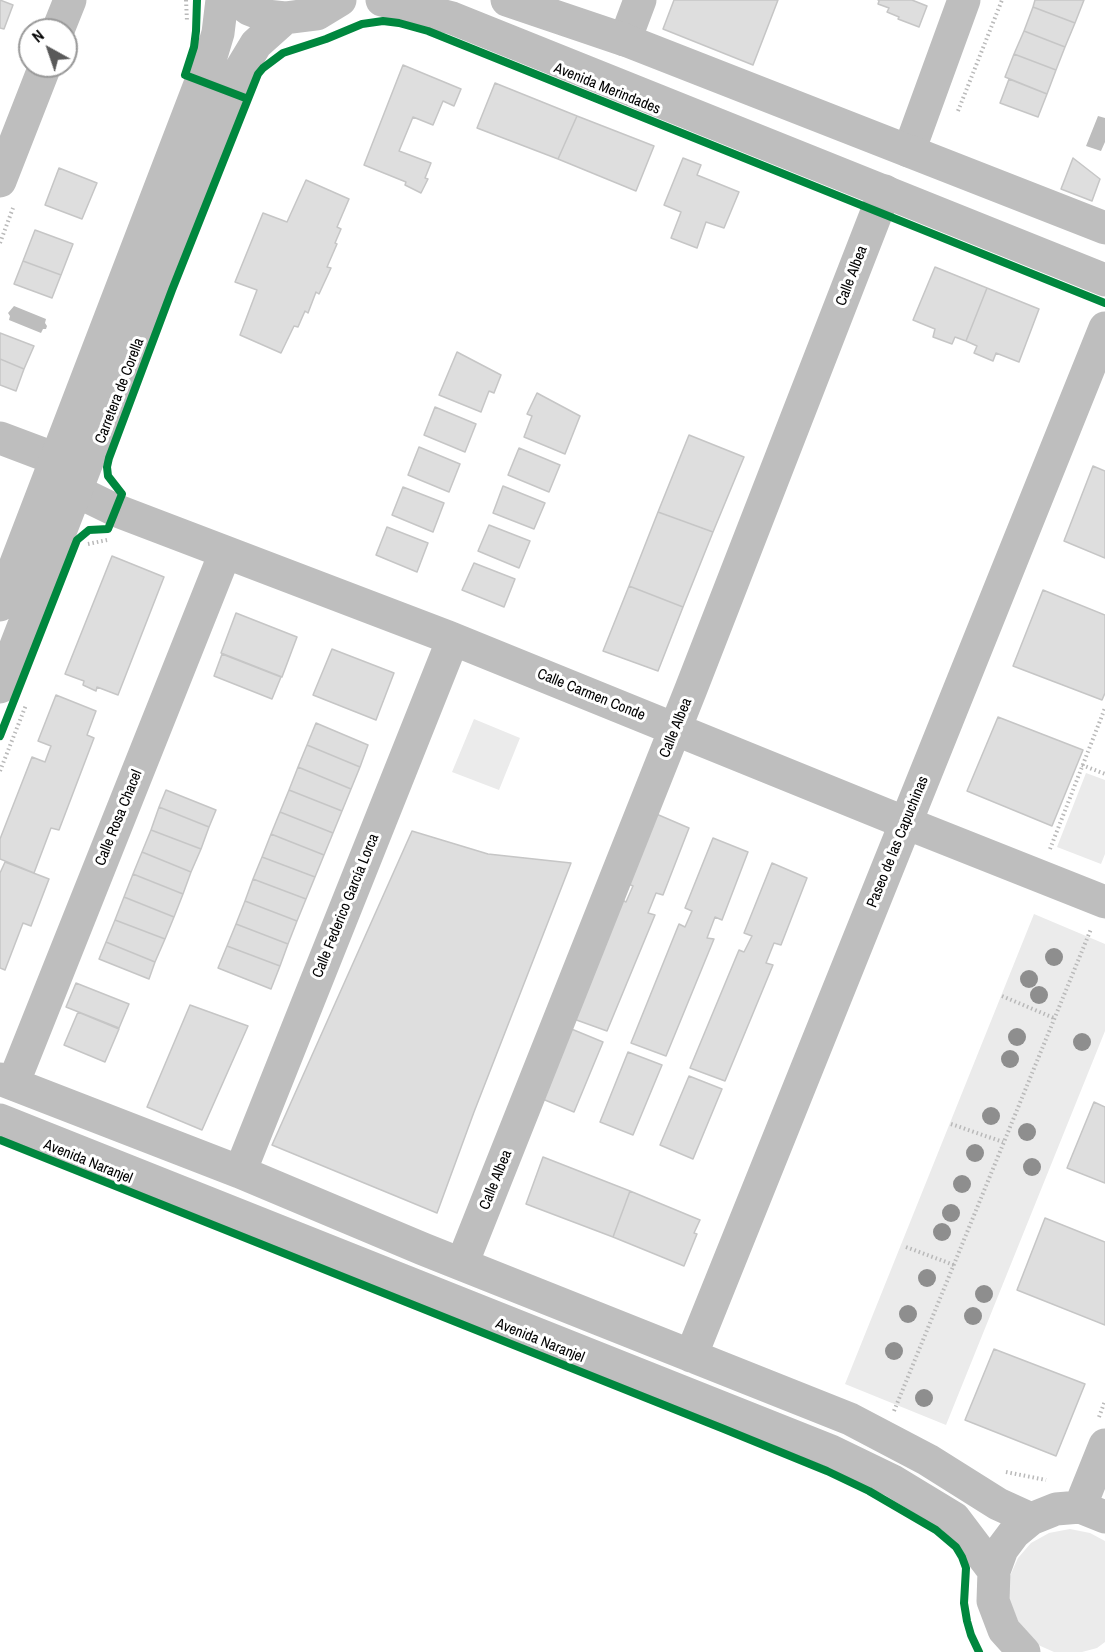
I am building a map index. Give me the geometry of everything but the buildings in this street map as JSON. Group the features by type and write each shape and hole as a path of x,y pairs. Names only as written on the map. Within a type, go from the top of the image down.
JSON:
{"street":[{"path":"63,18 70,0"},
{"path":"0,605 212,53 218,33 222,0"},
{"path":"237,0 249,9 285,18 317,14 340,0"},
{"name":"Avenida Merindades","path":"382,0 452,18 1105,280"},
{"path":"507,0 624,40 1105,228"},
{"path":"624,40 640,0"},
{"path":"909,151 964,0"},
{"name":"Carretera de Corella","path":"15,691 76,491 236,76 256,44 285,18"},
{"path":"0,181 40,78"},
{"name":"Calle Albea","path":"462,1264 675,729 885,191"},
{"name":"Paseo de las Capuchinas","path":"691,1356 1105,328"},
{"path":"0,438 56,459"},
{"name":"Calle Carmen Conde","path":"76,491 115,510 453,639 906,823 1102,916"},
{"name":"Calle Rosa Chacel","path":"7,1081 225,553"},
{"name":"Calle Federico García Lorca","path":"240,1172 453,639"},
{"path":"7,1081 240,1172 462,1264 850,1419 928,1460 998,1504 1031,1520"},
{"name":"Avenida Naranjel","path":"0,1120 831,1451 893,1481 954,1518 994,1571"},
{"path":"1024,1652 1004,1630 993,1601 994,1571 1002,1549 1014,1533 1031,1520 1056,1509 1092,1512 1100,1435"}],"path":[{"path":"958,111 1002,0"},
{"path":"88,544 113,538"},
{"path":"0,771 15,691"},
{"path":"1059,854 1049,850 1105,708"},
{"path":"1083,765 1105,774"},
{"path":"892,1414 1092,927 1102,916"},
{"path":"1002,996 1054,1018"},
{"path":"951,1124 1003,1142"},
{"path":"906,1247 954,1265"},
{"path":"1100,1435 1105,1401"},
{"path":"1001,1472 1046,1480"}],"shaded area":[{"path":"1098,116 1105,118 1105,142 1101,151 1086,146"},
{"path":"14,306 46,319 46,329 43,329 41,333 9,320 8,313"},
{"path":"474,719 520,738 499,790 452,772"},
{"path":"1086,773 1105,780 1105,854 1101,864 1057,847"},
{"path":"1034,914 1105,944 1105,1031 946,1425 845,1384"},
{"path":"1070,1529 1090,1533 1105,1541 1105,1642 1097,1648 1082,1652 1054,1652 1036,1644 1022,1631 1008,1596 1010,1576 1018,1558 1031,1543 1049,1533"}],"cycle path":[{"path":"197,0 194,47 185,75 248,99 258,74 283,53 362,24 383,21 399,23 428,31 1105,303"},
{"path":"0,736 77,540 89,530 108,529 122,494 108,476 109,458 172,290 248,99"},
{"path":"0,1140 724,1429 827,1471 869,1491 936,1530 956,1547 966,1568 964,1603 971,1635 979,1652"}]}
